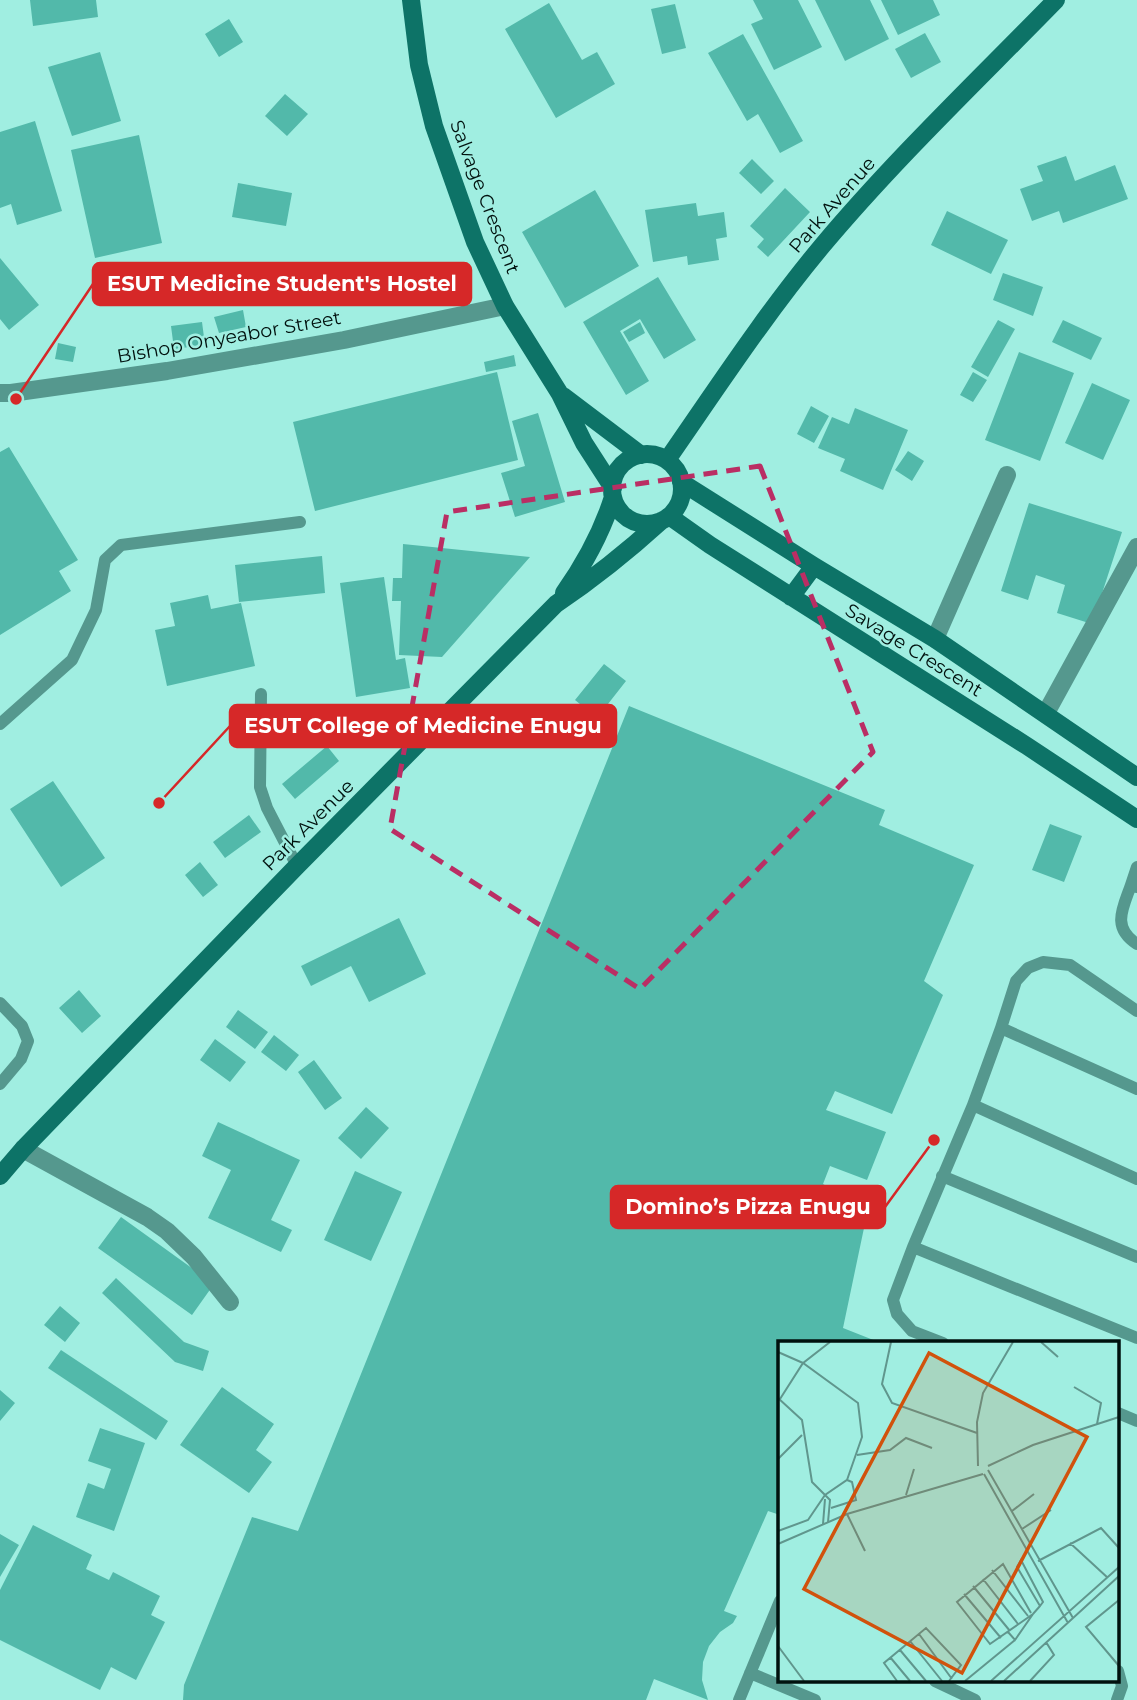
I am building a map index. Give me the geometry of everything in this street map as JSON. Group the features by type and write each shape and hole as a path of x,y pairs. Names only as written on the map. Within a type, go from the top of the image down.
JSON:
{"main road":[{"name":"Salvage Crescent","path":"411,0 419,65 434,126 475,242 505,306 560,394"},
{"name":"Park Avenue","path":"667,460 784,293 822,246 876,186 1056,0"},
{"path":"560,394 641,455"},
{"path":"556,604 586,561 608,515 613,493 617,473 623,465 641,455 654,455 667,460 678,472 682,491 675,509 665,518 650,524 632,520 622,513 613,493 583,443 560,394"},
{"name":"Savage Crescent","path":"681,482 935,639 1137,777"},
{"name":"Park Avenue","path":"0,1176 297,866 556,604 619,559 665,518"},
{"name":"Savage Crescent","path":"665,518 1027,746 1137,819"},
{"path":"791,597 814,566"}],"street":[{"name":"Bishop Onyeabor Street","path":"0,393 167,371 344,340 505,306"},
{"path":"935,639 1007,475"},
{"path":"1046,713 1137,547"},
{"path":"23,1149 147,1217 167,1231 194,1257 230,1302"}],"lane":[{"path":"0,724 72,660 96,610 105,559 121,545 300,522"},
{"path":"261,694 260,787 267,808 297,866"},
{"path":"1137,867 1134,886 1120,916 1129,939 1137,944"},
{"path":"938,1341 912,1331 897,1314 893,1300 973,1105 1016,981 1028,968 1043,962 1070,965 1137,1011"},
{"path":"0,1003 22,1026 27,1041 21,1059 0,1084"},
{"path":"1001,1028 1137,1089"},
{"path":"973,1105 1137,1179"},
{"path":"942,1176 1137,1257"},
{"path":"913,1247 1137,1338"},
{"path":"1120,1414 1137,1421"},
{"path":"739,1700 778,1606"},
{"path":"750,1673 815,1700"},
{"path":"1118,1700 1122,1686 1120,1678"},
{"path":"937,1682 975,1700"}],"highlighted area":[{"path":"760,466 873,752 640,989 390,829 447,512"}],"building":[{"path":"30,0 96,0 98,17 33,26"},
{"path":"753,0 798,0 822,47 774,70 751,24 763,19"},
{"path":"815,0 870,0 889,39 845,61"},
{"path":"881,0 933,0 940,15 898,35"},
{"path":"549,3 582,60 597,52 615,84 556,118 505,29"},
{"path":"675,4 686,48 662,54 651,9"},
{"path":"229,19 243,42 219,57 205,34"},
{"path":"925,33 941,62 911,78 895,49"},
{"path":"743,34 803,141 780,153 758,114 747,121 708,53"},
{"path":"100,52 121,121 72,136 48,67"},
{"path":"285,94 308,114 287,136 265,116"},
{"path":"35,121 62,211 17,225 11,204 0,208 0,132"},
{"path":"139,135 162,243 95,258 71,150"},
{"path":"1066,156 1075,181 1115,165 1128,199 1063,223 1059,211 1032,221 1020,189 1043,181 1037,166"},
{"path":"752,159 774,181 761,194 739,173"},
{"path":"238,183 292,193 286,226 232,217"},
{"path":"785,188 810,212 768,257 757,247 764,239 750,226"},
{"path":"595,190 639,266 565,308 522,232"},
{"path":"696,203 698,216 724,212 727,237 716,239 719,260 688,265 687,256 653,262 645,210"},
{"path":"947,211 1008,240 991,274 931,245"},
{"path":"0,258 39,305 9,330 0,319"},
{"path":"1003,273 1043,287 1033,316 993,300"},
{"path":"658,277 696,340 664,359 640,319 620,331 649,381 626,395 583,322"},
{"path":"243,310 246,327 219,333 214,317"},
{"path":"998,320 1015,329 988,377 971,367"},
{"path":"1063,320 1102,338 1091,360 1052,342"},
{"path":"202,322 205,345 174,349 171,326"},
{"path":"640,322 645,333 629,342 623,332"},
{"path":"58,343 76,347 73,362 55,359"},
{"path":"1019,352 1074,373 1040,461 985,440"},
{"path":"514,355 516,366 486,372 484,362"},
{"path":"497,372 518,460 315,511 293,422"},
{"path":"973,372 987,380 973,402 960,395"},
{"path":"1092,383 1130,400 1103,460 1065,443"},
{"path":"811,406 829,416 814,443 797,434"},
{"path":"855,408 908,430 883,490 840,471 845,459 818,448 832,417 849,424"},
{"path":"538,413 565,502 515,517 501,473 525,466 512,421"},
{"path":"9,447 78,560 59,571 71,591 0,635 0,452"},
{"path":"908,451 924,461 912,481 895,470"},
{"path":"1029,503 1122,532 1092,624 1057,613 1065,585 1036,575 1028,600 1001,591"},
{"path":"403,544 530,557 442,657 399,655 401,601 392,601 393,578 402,578"},
{"path":"322,556 325,593 239,602 235,565"},
{"path":"384,577 396,660 405,658 410,688 356,697 340,583"},
{"path":"208,595 211,609 241,603 255,666 167,686 155,630 175,626 170,603"},
{"path":"604,664 626,681 597,718 575,700"},
{"path":"629,706 885,810 879,825 974,865 924,981 943,995 892,1114 835,1091 826,1110 886,1132 867,1180 830,1166 823,1184 868,1209 843,1328 876,1341 778,1341 778,1514 768,1511 724,1611 737,1616 709,1646 703,1662 702,1680 708,1700 654,1679 646,1700 183,1700 184,1685 252,1517 298,1531"},
{"path":"327,746 339,761 295,799 282,784"},
{"path":"53,781 105,858 61,887 10,809"},
{"path":"249,815 261,832 225,858 213,842"},
{"path":"1050,824 1082,836 1064,882 1032,870"},
{"path":"200,862 218,885 203,897 185,875"},
{"path":"399,918 426,974 369,1002 351,966 311,986 301,966"},
{"path":"79,990 101,1016 82,1033 59,1008"},
{"path":"238,1010 268,1032 255,1049 226,1027"},
{"path":"274,1035 299,1055 286,1071 261,1052"},
{"path":"215,1039 246,1062 230,1082 200,1060"},
{"path":"314,1060 342,1098 325,1110 298,1072"},
{"path":"366,1107 389,1128 361,1159 338,1138"},
{"path":"218,1122 300,1160 271,1220 292,1230 281,1252 208,1218 231,1170 202,1156"},
{"path":"355,1171 402,1192 371,1261 324,1240"},
{"path":"121,1217 214,1284 192,1315 98,1248"},
{"path":"116,1278 184,1342 209,1351 203,1371 175,1362 102,1293"},
{"path":"60,1306 80,1323 65,1342 44,1325"},
{"path":"61,1350 168,1421 156,1440 48,1368"},
{"path":"222,1387 274,1424 256,1450 272,1462 249,1493 180,1445"},
{"path":"0,1390 15,1403 0,1421"},
{"path":"100,1428 145,1443 114,1531 76,1517 88,1483 104,1489 111,1469 88,1461"},
{"path":"33,1525 92,1555 86,1569 109,1580 113,1572 160,1596 151,1615 165,1622 136,1680 111,1667 100,1690 0,1640 0,1590"},
{"path":"0,1534 19,1545 0,1577"}],"place":[{"name":"ESUT Medicine Student's Hostel","path":"16,399"},
{"name":"ESUT College of Medicine Enugu","path":"159,803"},
{"name":"Domino’s Pizza Enugu","path":"934,1140"}]}
